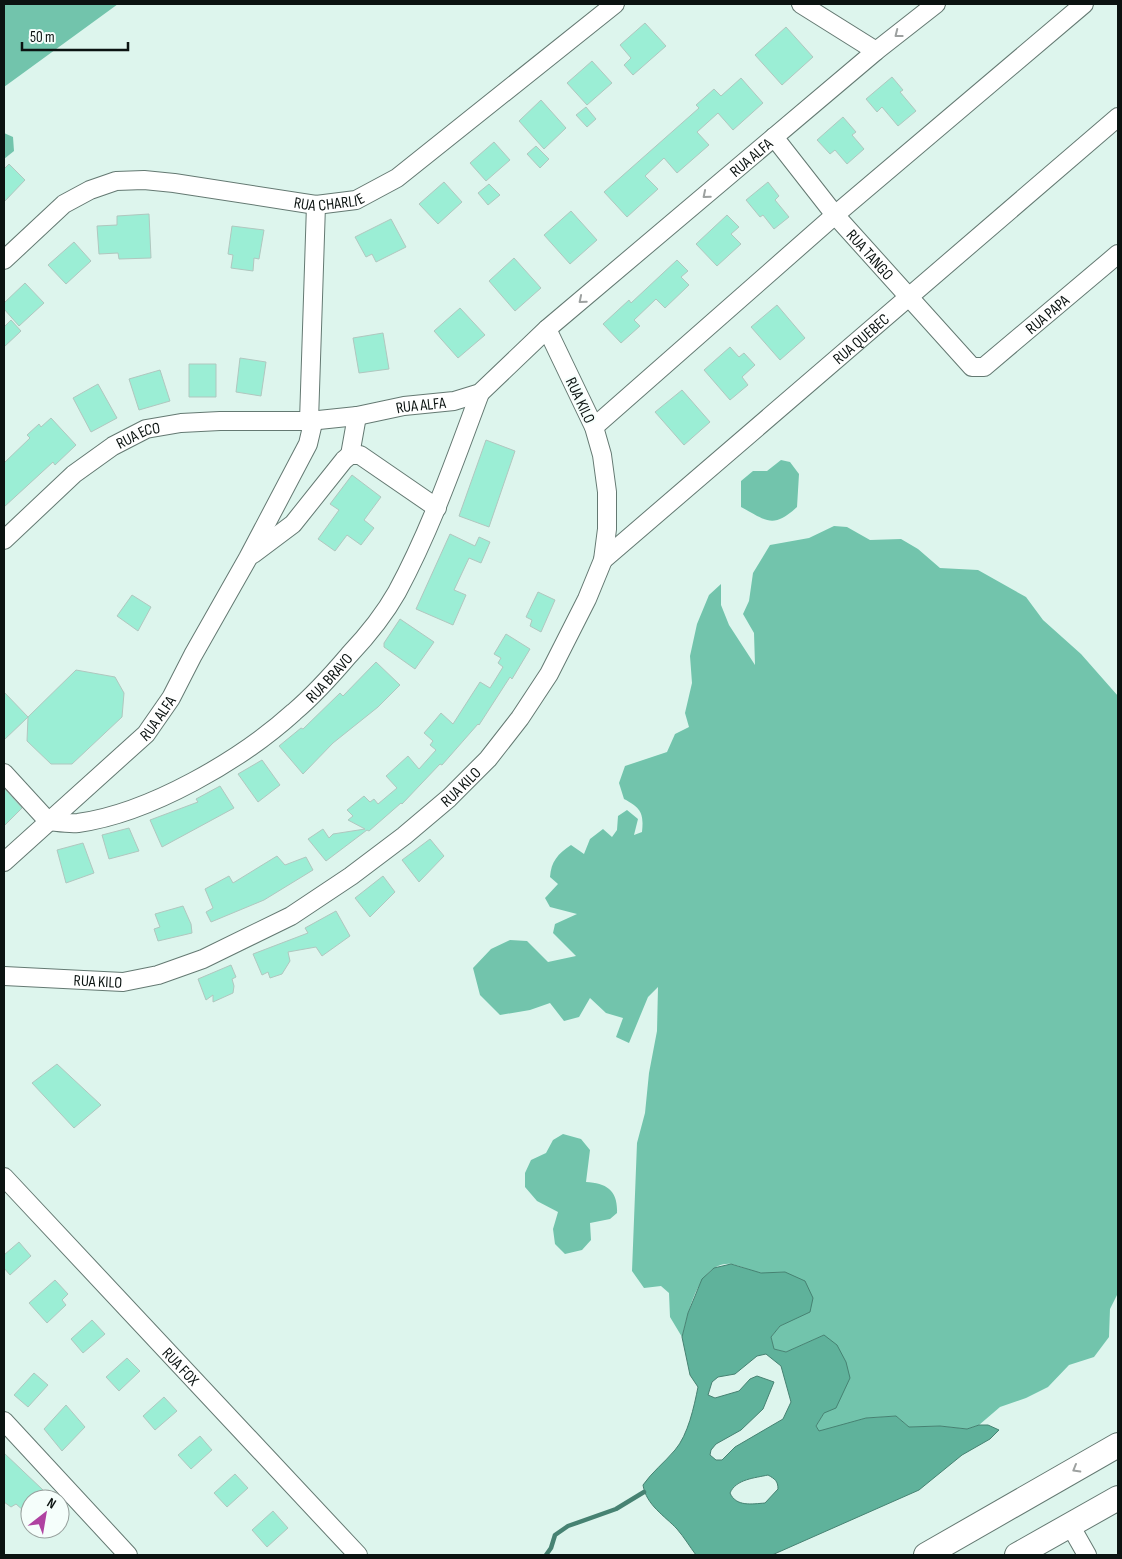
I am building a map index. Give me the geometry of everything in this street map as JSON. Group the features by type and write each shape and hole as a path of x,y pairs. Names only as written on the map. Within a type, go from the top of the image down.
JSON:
{"main road":[{"path":"926,1555 1118,1445"},
{"path":"1017,1555 1118,1498"}],"street":[{"name":"RUA CHARLIE","path":"4,260 64,204 90,190 116,181 144,180 174,183 316,205 356,200 397,178 615,4"},
{"path":"801,4 876,51"},
{"name":"RUA ALFA","path":"4,862 146,734 171,698 308,444 312,427 309,422 357,416 404,406 454,401 480,394 547,329 876,51 936,4"},
{"path":"594,427 836,215 1084,4"},
{"name":"RUA QUEBEC","path":"602,560 1118,117"},
{"name":"RUA TANGO","path":"774,137 836,215 972,367"},
{"path":"309,422 316,205"},
{"name":"RUA PAPA","path":"972,367 984,367 1118,254"},
{"name":"RUA KILO","path":"4,976 123,982 158,975 203,959 292,916 350,876 419,824 449,798 488,759 520,718 549,674 587,599 602,560 606,529 607,492 602,455 594,427 547,329"},
{"name":"RUA BRAVO","path":"48,821 77,823 116,814 162,798 210,772 258,741 287,718 327,680 368,635 396,593 437,508 480,394"},
{"path":"350,455 357,416"},
{"name":"RUA ECO","path":"4,540 74,474 113,446 146,429 180,423 220,421 309,422"},
{"path":"248,558 293,524 350,455 360,455 437,508"},
{"path":"4,773 48,821"},
{"name":"RUA FOX","path":"4,1177 358,1555"},
{"path":"4,1421 128,1555"},
{"path":"1070,1525 1087,1555"}],"shaded area":[{"path":"4,4 118,4 4,87"},
{"path":"4,133 13,137 14,151 4,159"},
{"path":"781,460 790,462 799,474 797,507 782,518 770,520 757,516 741,507 741,481 753,471 767,471"},
{"path":"834,526 847,527 870,540 901,539 918,549 940,568 978,570 1026,597 1043,620 1081,654 1118,696 1118,1293 1110,1309 1109,1337 1094,1357 1069,1365 1048,1387 1026,1398 1000,1407 979,1425 967,1429 940,1426 909,1427 896,1416 866,1418 819,1432 816,1426 824,1413 824,1335 786,1352 774,1349 771,1337 780,1326 810,1311 785,1272 762,1273 732,1264 721,1265 711,1270 697,1290 682,1337 670,1317 669,1293 661,1286 644,1288 632,1271 637,1143 645,1113 649,1073 657,1031 658,987 648,997 629,1043 616,1037 623,1018 606,1013 590,998 579,1017 564,1021 550,1003 530,1010 500,1015 480,995 473,968 491,949 510,940 527,941 548,962 576,956 553,933 555,924 577,914 550,907 545,898 558,884 550,877 552,867 559,855 571,845 584,854 590,839 603,829 612,837 617,830 618,816 627,810 638,819 634,835 642,832 642,816 638,808 624,799 619,783 625,766 667,752 675,734 689,727 685,713 692,683 690,656 697,624 709,595 721,584 721,605 729,625 755,665 754,633 743,614 749,601 753,573 770,545 809,538"},
{"path":"563,1134 581,1139 590,1150 586,1182 605,1186 613,1194 617,1205 617,1213 610,1219 590,1223 591,1240 582,1250 565,1254 555,1244 553,1229 558,1212 537,1201 525,1187 525,1173 531,1160 546,1153 553,1140"},
{"path":"731,1264 761,1273 785,1272 805,1281 813,1298 810,1312 780,1326 771,1337 774,1349 786,1352 824,1335 837,1345 846,1362 850,1378 836,1408 824,1413 816,1426 819,1431 866,1418 896,1416 909,1427 940,1426 967,1429 979,1425 988,1425 999,1430 990,1439 962,1455 919,1490 772,1555 696,1555 677,1529 652,1504 643,1485 680,1444 690,1420 698,1387 690,1375 682,1337 688,1313 702,1279 714,1268","holes":["766,1354 781,1366 791,1402 783,1419 735,1447 722,1460 716,1460 710,1455 711,1450 716,1444 741,1430 763,1409 774,1382 757,1376 750,1379 739,1391 715,1398 708,1395 712,1382 718,1377 735,1374 757,1356","768,1475 776,1480 778,1489 765,1503 740,1503 730,1493 741,1482"]}],"building":[{"path":"645,23 666,46 633,75 624,65 631,58 620,45"},
{"path":"786,27 813,57 782,85 755,55"},
{"path":"592,61 612,83 587,105 567,83"},
{"path":"892,77 903,90 900,92 916,111 898,126 882,107 877,112 866,99"},
{"path":"741,78 763,103 733,130 718,113 697,132 709,145 677,173 664,158 645,176 658,189 627,217 604,192 699,108 696,105 714,89 721,96"},
{"path":"541,100 566,128 544,149 519,121"},
{"path":"586,107 596,119 587,127 576,115"},
{"path":"843,117 856,132 852,135 864,149 847,164 835,150 830,154 817,140"},
{"path":"494,142 510,160 486,181 470,163"},
{"path":"536,146 549,159 540,168 527,154"},
{"path":"9,164 25,180 4,202 4,169"},
{"path":"444,182 462,202 438,224 419,204"},
{"path":"768,182 779,196 775,200 789,217 774,229 763,215 760,217 746,200"},
{"path":"489,184 500,195 488,205 478,193"},
{"path":"571,211 597,240 570,264 544,235"},
{"path":"149,214 151,258 119,259 118,253 99,254 97,226 117,225 117,216"},
{"path":"727,215 739,227 731,234 741,244 717,266 696,244"},
{"path":"391,219 406,247 376,262 372,254 366,257 355,237"},
{"path":"232,226 264,230 259,259 254,258 253,271 231,268 233,255 228,254"},
{"path":"74,242 91,261 66,284 48,265"},
{"path":"514,258 541,288 515,311 489,281"},
{"path":"677,260 688,271 681,277 689,285 665,308 656,299 634,320 640,326 621,343 603,324 629,300 631,303"},
{"path":"25,283 44,303 19,326 4,309 4,303"},
{"path":"777,305 805,338 780,360 751,327"},
{"path":"460,308 485,335 458,358 434,331"},
{"path":"11,320 21,331 4,347 4,327"},
{"path":"383,333 389,369 359,373 353,338"},
{"path":"730,347 739,357 744,353 755,365 742,377 748,385 730,400 704,370"},
{"path":"240,358 266,362 261,396 236,392"},
{"path":"189,364 216,364 216,397 189,397"},
{"path":"160,370 170,401 139,410 129,379"},
{"path":"98,384 117,418 91,432 73,398"},
{"path":"682,390 710,422 684,445 655,412"},
{"path":"51,418 76,445 55,465 53,462 4,507 4,463 30,438 27,435 39,424 41,427"},
{"path":"486,440 515,451 489,527 459,516"},
{"path":"352,475 381,497 364,520 374,528 361,545 347,535 335,551 318,539 339,510 330,504"},
{"path":"450,534 475,546 479,537 490,542 481,563 469,558 454,590 466,595 453,625 416,609"},
{"path":"538,592 555,600 541,632 530,626 532,620 526,617"},
{"path":"132,595 151,607 138,631 117,616"},
{"path":"400,619 434,642 415,669 384,647 384,643"},
{"path":"506,634 530,649 512,679 510,677 479,725 402,804 369,831 367,830 326,861 308,839 323,829 329,838 333,834 365,829 348,820 353,816 347,810 364,796 370,802 374,799 378,804 397,788 386,776 408,756 419,769 436,750 430,745 433,741 424,733 441,713 453,724 480,682 490,688 503,667 498,663 501,658 494,654"},
{"path":"376,662 400,685 378,707 333,743 303,774 279,746 301,728 303,729 340,693 343,696"},
{"path":"76,670 115,677 124,693 122,717 72,764 51,764 27,741 28,717"},
{"path":"4,692 28,717 4,740"},
{"path":"262,760 280,785 258,802 238,774"},
{"path":"220,786 234,808 162,847 150,820 198,802 196,799"},
{"path":"4,788 22,808 4,826"},
{"path":"129,828 139,851 109,859 102,835"},
{"path":"430,839 444,856 419,882 402,860"},
{"path":"83,843 94,873 66,883 57,850"},
{"path":"277,856 285,865 306,857 313,870 264,900 211,922 206,912 213,908 205,889 229,876 233,883"},
{"path":"383,876 395,892 370,917 355,898"},
{"path":"183,906 191,924 192,933 158,941 154,929 160,927 155,914"},
{"path":"336,911 350,936 322,956 316,947 288,952 290,961 282,974 270,978 268,972 262,975 253,954 308,933 305,928"},
{"path":"231,965 236,977 232,979 233,993 213,1002 213,995 206,1000 198,979"},
{"path":"57,1064 101,1105 74,1128 32,1083"},
{"path":"19,1242 31,1256 10,1275 4,1268 4,1255"},
{"path":"55,1280 68,1294 62,1300 66,1305 47,1323 29,1303"},
{"path":"92,1320 105,1334 83,1353 71,1339"},
{"path":"127,1358 140,1371 119,1391 106,1377"},
{"path":"34,1373 48,1385 28,1407 14,1395"},
{"path":"164,1397 177,1411 155,1430 143,1416"},
{"path":"66,1405 85,1427 62,1451 44,1429"},
{"path":"200,1436 212,1450 191,1469 178,1455"},
{"path":"4,1453 42,1489 20,1489 20,1508 16,1504 11,1507 4,1502"},
{"path":"235,1474 248,1488 227,1507 214,1493"},
{"path":"273,1511 288,1528 267,1547 252,1530"}],"waterway":[{"path":"546,1555 551,1548 555,1535 568,1526 616,1509 644,1492"}]}
